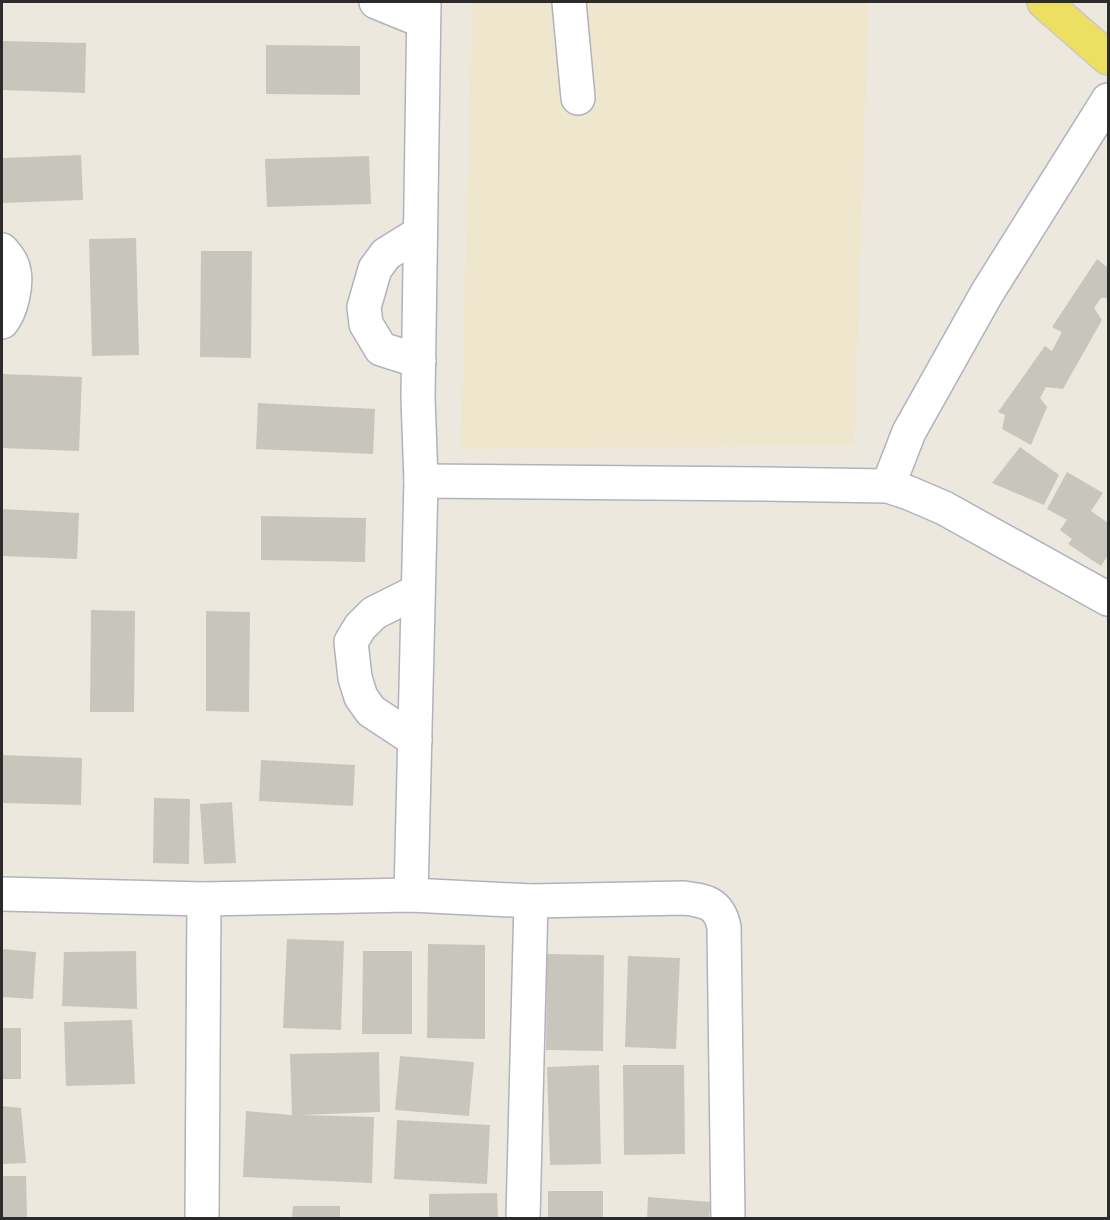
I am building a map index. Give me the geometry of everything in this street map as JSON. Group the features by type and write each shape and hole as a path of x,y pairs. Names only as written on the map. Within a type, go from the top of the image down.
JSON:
{"main road":[{"path":"1044,2 1108,57"}],"street":[{"path":"376,2 423,11 419,361 421,482 411,895"},
{"path":"569,2 578,98"},
{"path":"888,486 909,432 987,292 1108,100"},
{"path":"419,361 381,349 366,324 364,307 375,269 386,254 420,233"},
{"path":"2,250 8,256 14,271 12,304 2,322"},
{"path":"421,482 751,483 888,486 944,508 1108,599"},
{"path":"414,740 371,711 362,697 355,678 351,642 360,627 374,613 418,591"},
{"path":"2,894 204,899 411,895 531,901 684,898 706,902 714,906 722,915 724,927 728,1218"},
{"path":"202,1218 204,899"},
{"path":"524,1218 531,901"}],"shaded area":[{"path":"472,2 869,2 854,445 461,449"}],"building":[{"path":"2,41 86,43 85,93 2,90"},
{"path":"266,45 360,46 360,95 266,94"},
{"path":"81,155 83,200 2,203 2,158"},
{"path":"369,156 371,204 267,207 265,159"},
{"path":"136,238 139,355 92,356 89,239"},
{"path":"201,251 252,251 251,358 200,357"},
{"path":"1097,259 1108,268 1108,298 1101,298 1094,308 1102,320 1063,389 1046,387 1040,398 1047,407 1031,445 1002,429 1005,415 998,412 1045,346 1052,351 1062,332 1052,327"},
{"path":"2,374 82,377 79,451 2,448"},
{"path":"258,403 375,409 373,454 256,449"},
{"path":"1020,447 1059,475 1044,505 992,483"},
{"path":"1067,472 1103,493 1091,511 1108,523 1108,555 1101,566 1068,544 1072,539 1060,530 1067,520 1047,509"},
{"path":"2,509 79,513 77,559 2,556"},
{"path":"261,516 366,518 365,562 261,560"},
{"path":"91,610 135,611 134,712 90,712"},
{"path":"206,611 250,612 249,712 206,711"},
{"path":"2,755 82,758 81,805 2,803"},
{"path":"261,760 355,765 353,806 259,801"},
{"path":"154,798 190,799 189,864 153,863"},
{"path":"232,802 236,863 204,864 200,804"},
{"path":"287,939 344,941 341,1030 283,1028"},
{"path":"428,944 485,945 485,1039 427,1038"},
{"path":"2,949 36,952 33,999 2,997"},
{"path":"136,951 137,1009 62,1006 64,952"},
{"path":"363,951 412,951 412,1034 362,1034"},
{"path":"547,954 604,955 603,1051 546,1050"},
{"path":"628,956 680,958 676,1049 625,1047"},
{"path":"132,1020 135,1084 66,1086 64,1022"},
{"path":"2,1028 21,1028 21,1079 2,1079"},
{"path":"379,1052 380,1112 301,1115 374,1117 372,1183 243,1177 246,1111 292,1115 290,1054"},
{"path":"400,1056 474,1062 469,1116 395,1110"},
{"path":"599,1065 601,1164 550,1165 547,1067"},
{"path":"623,1065 684,1065 685,1154 624,1155"},
{"path":"2,1106 21,1108 26,1163 2,1164"},
{"path":"397,1120 490,1125 487,1184 394,1179"},
{"path":"2,1176 26,1176 27,1218 2,1218"},
{"path":"548,1191 603,1191 603,1218 548,1218"},
{"path":"497,1193 498,1218 429,1218 429,1194"},
{"path":"648,1197 711,1202 709,1218 647,1218"},
{"path":"293,1206 340,1206 340,1218 292,1218"}]}
